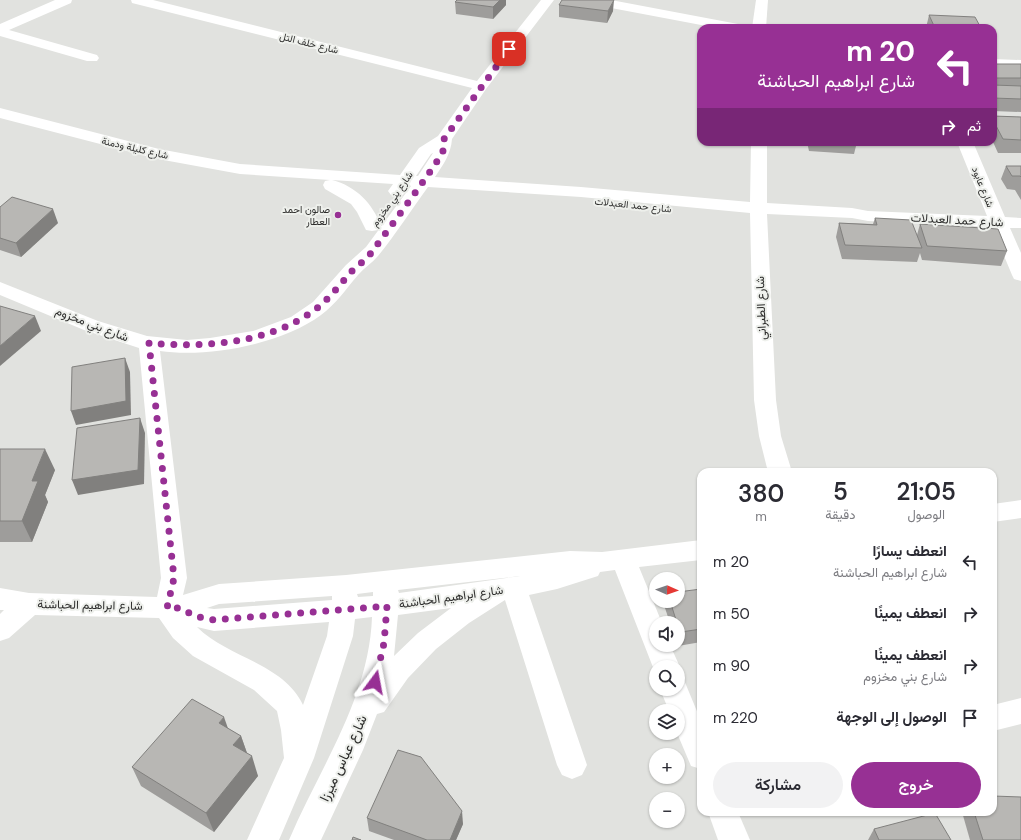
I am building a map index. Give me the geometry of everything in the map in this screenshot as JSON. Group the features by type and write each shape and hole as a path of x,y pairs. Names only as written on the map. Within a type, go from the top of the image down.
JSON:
{"street":[{"path":"0,30 66,0"},
{"name":"شارع خلف التل","path":"137,0 481,86"},
{"name":"شارع بني مخزوم","path":"0,288 110,332 149,343 183,346 218,344 253,337 286,326 313,312 332,295 370,253 410,187 425,151 444,139 481,86 546,0"},
{"path":"590,0 717,24"},
{"path":"759,24 762,0"},
{"path":"0,30 92,58"},
{"path":"997,63 1021,64"},
{"name":"شارع كليلة ودمنة","path":"0,113 158,154 212,165 271,172 325,174 410,187"},
{"name":"شارع بني مخزوم","path":"354,269 354,256 356,250 372,226 438,160 444,149 444,139"},
{"name":"شارع الطبراني","path":"759,146 757,213 765,412 773,453 779,468"},
{"name":"شارع عابود","path":"967,146 997,222 1021,276"},
{"path":"438,160 453,173 472,185"},
{"name":"شارع كليلة ودمنة","path":"271,172 293,179 331,185 410,187"},
{"path":"331,185 350,194 364,206 370,216 372,226"},
{"name":"شارع حمد العبدلات","path":"410,187 472,185 757,213 846,219 868,216 1021,223"},
{"name":"شارع حمد العبدلات","path":"410,187 582,196"},
{"path":"149,343 174,578 173,608 178,626 196,643 218,658 244,669 268,684 288,704 296,728 299,758"},
{"path":"997,512 1021,509"},
{"name":"شارع ابراهيم الحباشنة","path":"0,599 29,604 173,608 195,616 214,620 345,598 386,593 570,561 613,561 697,550"},
{"path":"613,561 649,629"},
{"name":"شارع ابراهيم الحباشنة","path":"386,593 510,588 574,574 613,561"},
{"path":"360,724 377,698 414,653 458,617 510,588 572,765"},
{"name":"شارع عباس ميرزا","path":"306,840 360,724 375,682 384,643 386,593"},
{"path":"263,840 299,758 340,636 345,598"},
{"path":"0,630 29,604"},
{"path":"677,696 697,746"},
{"path":"997,717 1021,711"},
{"path":"725,816 734,840"}],"building":[{"path":"457,0 500,0 493,7 455,2"},
{"path":"562,0 614,0 608,11 559,5"},
{"path":"929,15 975,17 979,24 933,24"},
{"path":"997,64 1021,64 1021,78 997,78"},
{"path":"997,85 1021,86 1021,99 997,98"},
{"path":"997,116 1021,117 1021,140 1003,139 997,128"},
{"path":"1006,166 1021,166 1021,177 1012,176"},
{"path":"12,197 53,209 16,243 0,238 0,207"},
{"path":"875,218 911,220 922,248 845,245 839,223 877,225"},
{"path":"920,224 998,229 1007,251 927,246"},
{"path":"0,306 35,316 0,346"},
{"path":"125,358 126,401 71,411 72,367"},
{"path":"140,418 138,470 72,480 77,428"},
{"path":"0,449 45,449 32,481 38,481 22,521 0,521"},
{"path":"697,590 697,630 685,631 685,616 675,616 672,608 685,608 685,591"},
{"path":"192,699 224,717 219,723 241,736 233,745 252,756 206,813 132,767"},
{"path":"398,750 421,757 462,811 450,840 427,840 367,818"},
{"path":"997,796 1021,797 1021,840 983,840 975,816 997,816"},
{"path":"924,816 937,816 951,840 879,840 874,829"},
{"path":"353,837 361,840 352,840"}],"place":[{"name":"صالون احمد العطار","path":"338,215"}],"route":[{"path":"375,682 384,643 387,606 344,611 214,620 195,616 180,608 167,608 172,593 174,578 149,343 183,346 218,344 253,337 286,326 313,312 332,295 374,248 438,160 444,149 444,139 509,49"}]}
